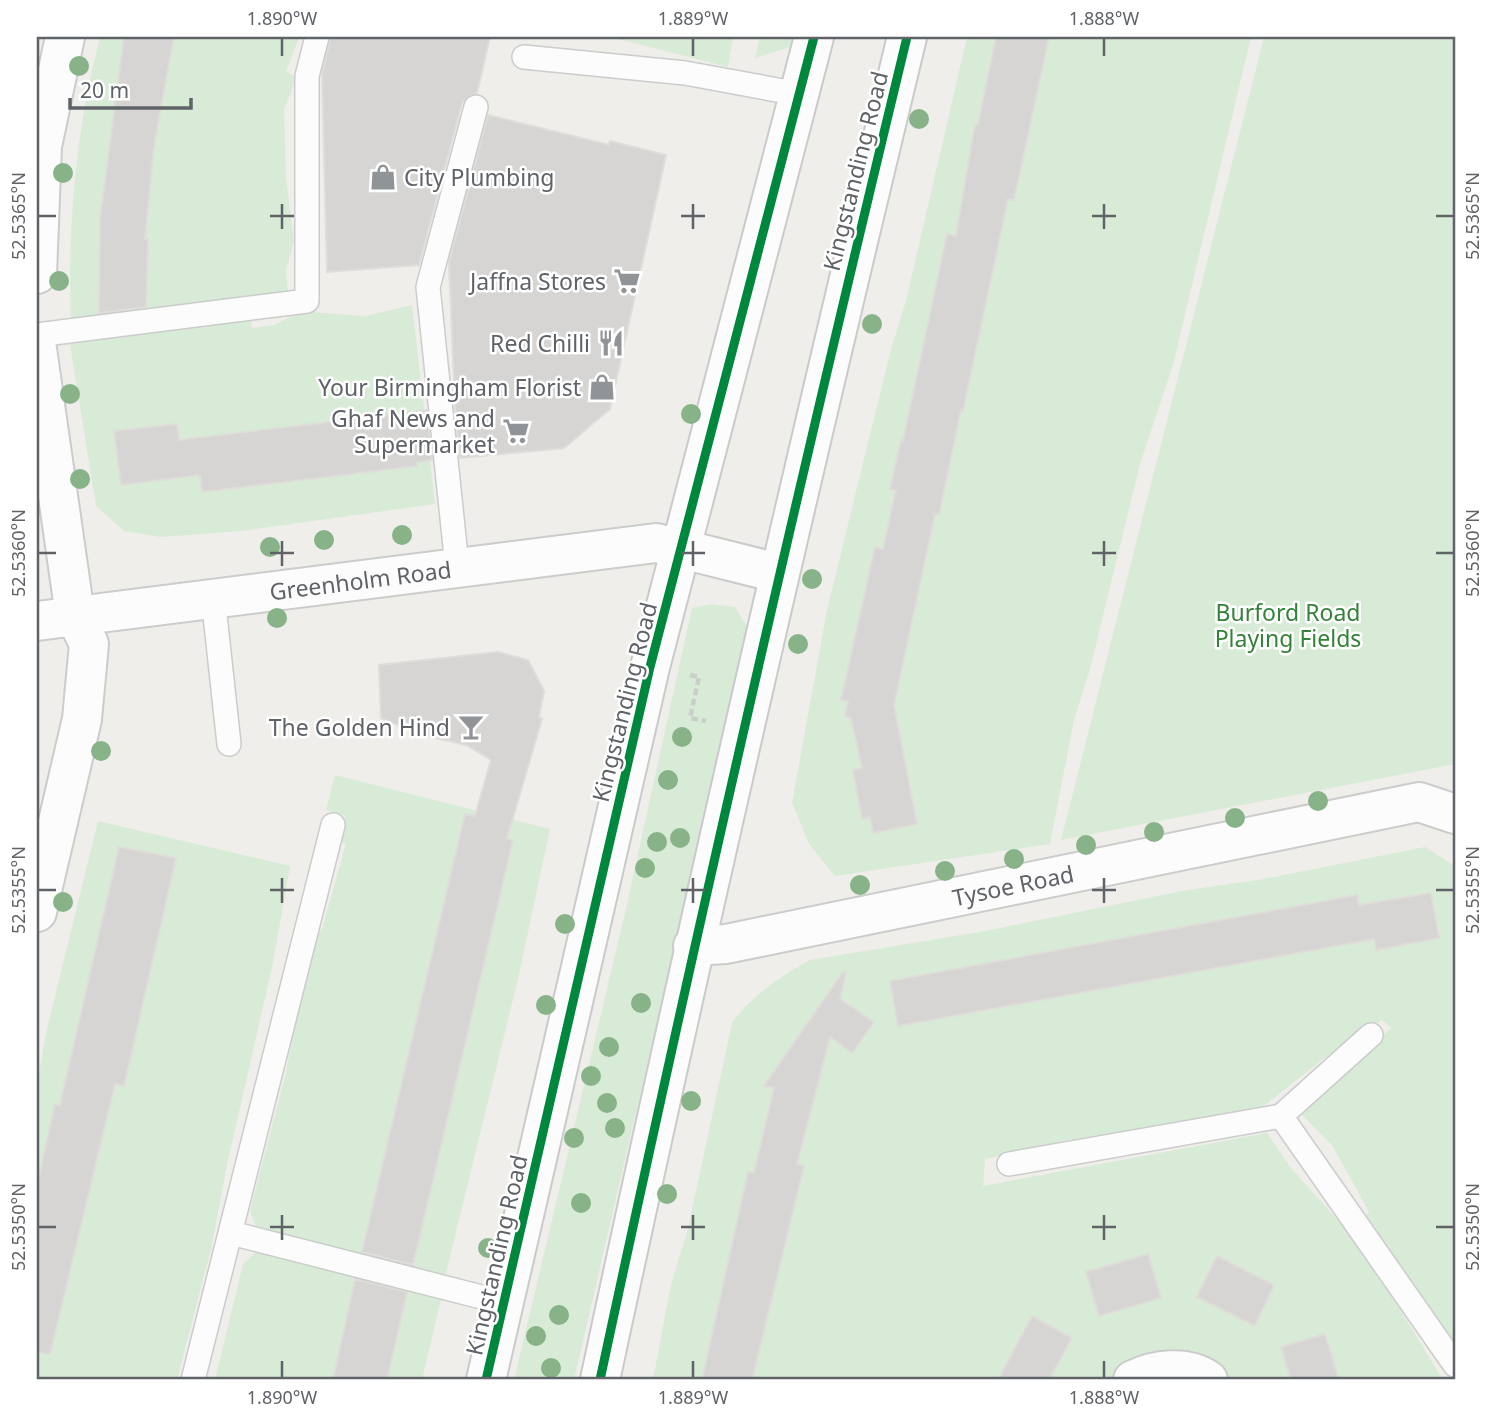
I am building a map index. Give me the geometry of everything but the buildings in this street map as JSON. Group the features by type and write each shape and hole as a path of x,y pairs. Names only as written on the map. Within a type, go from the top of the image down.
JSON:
{"main road":[{"path":"37,274 42,146 65,37"},
{"name":"Kingstanding Road","path":"486,1380 650,667 814,37"},
{"name":"Kingstanding Road","path":"600,1380 742,729 907,37"},
{"path":"37,349 75,615 89,644 82,719 37,912"},
{"name":"Greenholm Road","path":"37,621 656,543 778,573"},
{"name":"Tysoe Road","path":"693,946 726,944 1419,802 1455,814"},
{"path":"1133,1380 1153,1371 1179,1370 1208,1380"}],"lane":[{"path":"37,335 307,301 307,76 317,37"},
{"path":"524,57 685,73 799,94"},
{"path":"457,566 428,287 476,107"},
{"path":"213,597 229,744"},
{"path":"193,1380 333,825"},
{"path":"1009,1164 1281,1116 1371,1035"},
{"path":"1281,1116 1455,1365"},
{"path":"231,1233 505,1303"}],"path":[{"path":"650,667 699,677 690,718 742,729"}],"green space":[{"path":"100,37 299,37 286,72 297,77 284,109 286,177 294,241 286,270 288,295 71,322 70,251 75,179 85,107"},
{"path":"610,37 733,37 728,67"},
{"path":"760,37 802,37 800,44 755,58"},
{"path":"967,37 1251,37 1173,365 1140,464 1090,669 1074,720 1050,844 835,876 809,844 792,803 827,610 891,349 906,301"},
{"name":"Burford Road Playing Fields","path":"1264,37 1455,37 1455,764 1061,840"},
{"path":"412,305 435,504 241,531 161,537 124,531 96,506 70,344 251,319 252,328 274,325 292,316 310,312 366,316"},
{"path":"711,604 735,607 748,628 574,1380 514,1380 625,913 692,608"},
{"path":"335,775 550,829 518,979 445,1277 257,1229 250,1211 285,1076 314,931 321,932 346,844 340,841 345,816 326,810"},
{"path":"98,821 290,866 273,963 228,1160 211,1249 177,1380 37,1380 37,1086 46,1033"},
{"path":"1425,847 1455,866 1455,1343 1364,1218 1369,1212 1332,1145 1299,1112 1391,1028 1382,1020 1323,1059 1260,1109 1062,1141 985,1159 983,1186 1267,1133 1291,1168 1362,1247 1443,1380 1229,1380 1126,1369 1114,1380 653,1380 671,1284 687,1233 732,1023 757,995 778,980 810,960 985,931 1187,890 1258,880"},
{"path":"265,1252 442,1295 422,1380 215,1380 243,1264 255,1253"}],"cycle path":[{"path":"486,1380 650,667 814,37"},
{"path":"600,1380 749,708 907,37"}],"place":[{"name":"City Plumbing","path":"383,177"},
{"name":"Jaffna Stores","path":"627,281"},
{"name":"Red Chilli","path":"611,343"},
{"name":"Your Birmingham Florist","path":"602,387"},
{"name":"Ghaf News and Supermarket","path":"516,431"},
{"name":"The Golden Hind","path":"471,727"}]}
